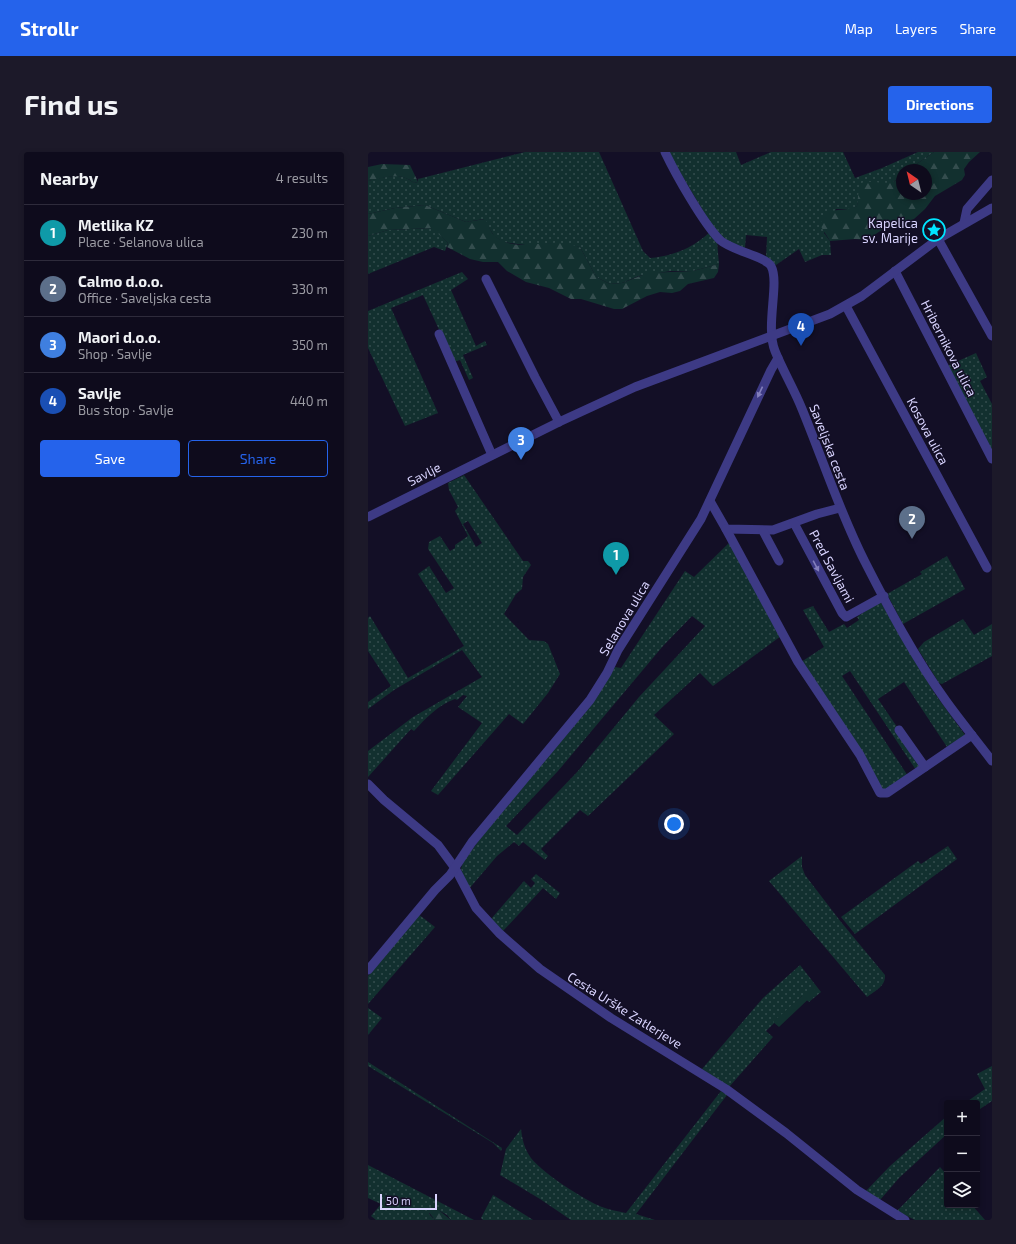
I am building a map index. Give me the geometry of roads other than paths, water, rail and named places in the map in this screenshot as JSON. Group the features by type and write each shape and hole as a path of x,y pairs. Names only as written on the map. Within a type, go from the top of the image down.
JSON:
{"street":[{"name":"Saveljska cesta","path":"665,152 694,202 721,240 733,248 764,260 770,264 774,280 771,309 772,337 778,358 802,409 840,508 858,548 939,691 992,761"},
{"path":"964,223 967,209 992,180"},
{"name":"Savlje","path":"368,517 492,455 635,387 772,337 821,318 846,306 938,238 991,210"},
{"path":"938,238 992,336"},
{"name":"Hribernikova ulica","path":"894,271 992,459"},
{"path":"486,278 534,376 560,422"},
{"name":"Kosova ulica","path":"846,306 987,568"},
{"path":"439,334 492,455"},
{"name":"Selanova ulica","path":"368,970 455,868 472,842 590,700 607,674 618,650 701,519 770,370 778,358"},
{"path":"710,501 788,644 860,754 880,793 887,793 972,735"},
{"name":"Pred Savljami","path":"840,508 817,514 796,527 842,613 846,617 884,596"},
{"path":"726,529 772,530 796,527"},
{"path":"763,530 779,561"},
{"path":"899,730 925,767"},
{"name":"Cesta Urške Zatlerjeve","path":"368,784 389,804 438,845 455,868 476,908 499,933 540,969 595,1007 726,1089 786,1133 857,1190 905,1220"}],"place":[{"name":"Kapelica sv. Marije","path":"934,230"},
{"name":"Savlje","path":"801,346"},
{"name":"Maori d.o.o.","path":"521,460"},
{"name":"Calmo d.o.o.","path":"912,539"},
{"name":"Metlika KZ","path":"616,575"}]}
